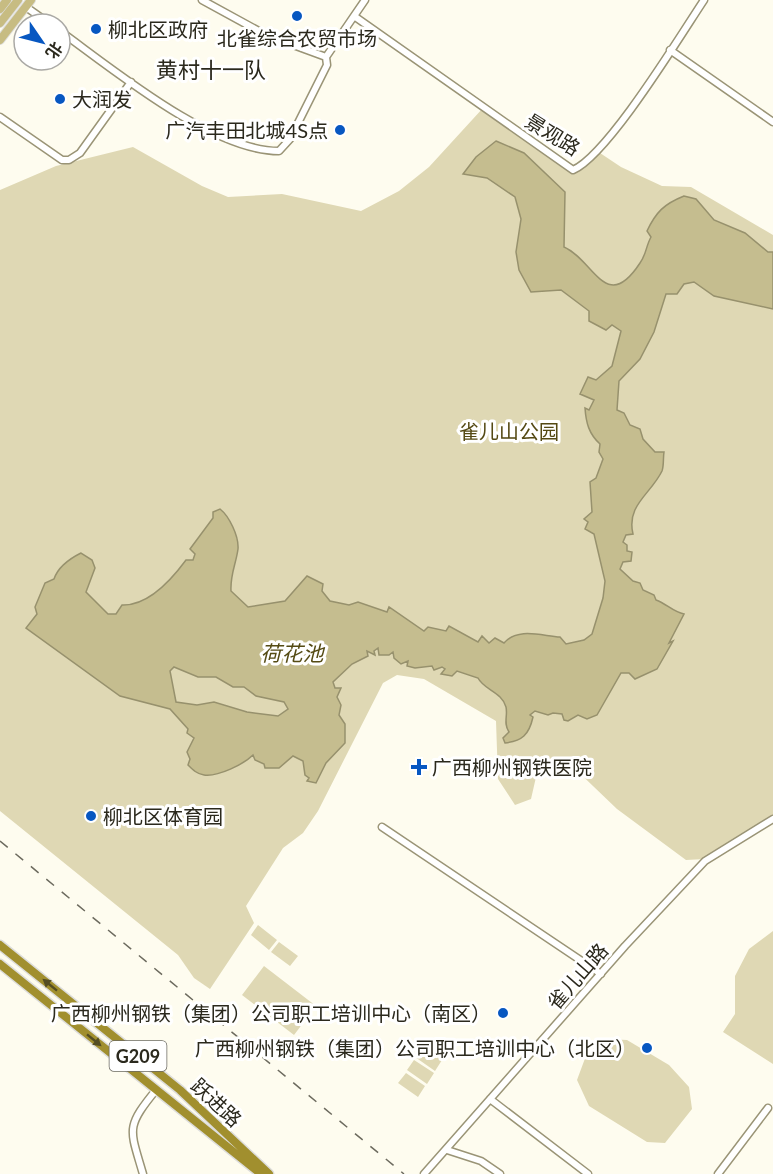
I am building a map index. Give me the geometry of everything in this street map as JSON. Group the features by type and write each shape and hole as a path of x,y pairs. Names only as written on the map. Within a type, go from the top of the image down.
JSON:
{"highway":[{"name":"跃进路","path":"0,945 180,1090 269,1174"},
{"name":"跃进路","path":"0,964 261,1174"}],"main road":[{"path":"0,9 7,0"},
{"path":"0,23 18,0"},
{"path":"0,40 28,3"}],"street":[{"path":"202,0 266,35 326,57"},
{"path":"72,40 131,82 206,128 256,147 279,151 290,140 327,65 326,57 365,0"},
{"name":"景观路","path":"354,16 573,170 582,166 603,144 704,0"},
{"path":"670,50 773,122"},
{"path":"0,117 62,160 69,160 80,153 131,82"},
{"name":"雀儿山路","path":"423,1174 705,861 773,819"},
{"path":"382,827 601,974"},
{"path":"143,1174 131,1132 133,1120 156,1090"},
{"path":"490,1099 588,1174"},
{"path":"729,1174 720,1171 768,1108"},
{"path":"447,1150 481,1161 500,1174"}],"green space":[{"name":"雀儿山公园","path":"483,108 573,170 597,151 621,167 662,186 691,187 773,235 773,817 705,859 686,860 617,809 569,763 552,758 539,764 531,799 515,805 498,779 496,721 424,679 397,675 383,683 318,811 303,833 283,848 246,906 254,923 210,989 194,978 178,955 0,811 0,190 56,166 133,147 202,186 228,197 282,194 361,211 399,191 429,167"},
{"path":"258,925 277,940 269,950 251,935"},
{"path":"773,931 773,1064 723,1032 735,1014 735,976 749,949"},
{"path":"279,942 298,956 290,966 271,952"},
{"path":"264,966 316,1006 294,1035 242,995"},
{"path":"609,1039 627,1040 669,1065 689,1087 692,1109 665,1143 647,1142 589,1106 577,1080 587,1053"},
{"path":"423,1047 442,1060 435,1071 415,1057"},
{"path":"414,1060 434,1073 427,1084 407,1070"},
{"path":"406,1073 425,1086 418,1097 398,1083"}],"water":[{"name":"荷花池","path":"496,141 524,153 565,192 564,247 600,279 609,284 618,284 628,278 644,257 651,237 647,231 654,219 661,209 684,196 696,199 714,220 745,233 768,252 773,252 773,309 714,296 694,282 684,284 677,294 666,294 654,332 640,359 619,381 617,410 624,413 630,425 640,429 643,439 655,452 664,452 662,471 636,507 632,524 633,534 626,535 623,542 627,545 627,551 632,552 631,561 623,562 620,569 633,581 640,583 643,590 654,595 656,600 684,614 669,643 673,641 657,669 635,679 629,673 621,673 597,715 587,719 578,715 568,721 564,720 562,714 548,715 535,711 530,715 533,717 527,733 516,741 505,743 503,738 509,732 506,726 504,702 478,678 457,671 452,676 441,674 445,669 442,667 434,670 432,666 415,668 407,666 408,661 401,664 394,658 393,652 389,655 379,655 378,648 374,651 375,655 367,651 368,656 352,664 333,682 335,688 341,688 337,697 341,705 339,715 345,724 345,743 326,763 316,783 307,781 309,778 305,775 303,761 293,756 279,768 265,768 264,764 255,760 253,755 223,772 210,775 199,774 188,765 190,759 187,752 194,738 187,733 188,729 170,709 120,696 26,628 37,614 35,607 45,583 54,579 61,567 77,555 81,553 92,560 95,568 86,592 108,614 116,614 122,605 132,604 150,596 174,575 186,560 193,560 195,554 190,549 213,518 213,512 220,509 233,527 238,544 231,591 248,607 285,601 307,576 323,584 322,591 330,601 349,605 358,602 387,612 389,607 424,631 428,627 446,631 449,626 478,642 482,636 489,643 495,638 504,643 516,635 530,634 560,637 566,644 584,640 592,634 603,598 605,581 594,534 585,529 588,522 584,519 592,512 590,482 596,478 603,459 599,452 600,444 591,432 586,419 585,408 589,410 594,400 580,394 588,377 596,380 612,366 621,331 612,325 606,330 589,321 589,311 561,290 531,292 519,270 516,252 521,219 515,197 487,178 463,174 476,157","holes":["174,667 198,677 216,677 233,687 244,687 256,696 284,702 288,709 278,716 247,712 214,702 197,705 176,702 170,671"]}],"railway":[{"path":"0,841 404,1174"}],"place":[{"name":"北雀综合农贸市场","path":"297,16"},
{"name":"柳北区政府","path":"96,29"},
{"name":"大润发","path":"60,99"},
{"name":"广汽丰田北城4S点","path":"340,130"},
{"name":"广西柳州钢铁医院","path":"419,767"},
{"name":"柳北区体育园","path":"91,816"},
{"name":"广西柳州钢铁（集团）公司职工培训中心（南区）","path":"503,1013"},
{"name":"广西柳州钢铁（集团）公司职工培训中心（北区）","path":"647,1048"}],"district":[{"name":"黄村十一队","path":"211,69"}]}
